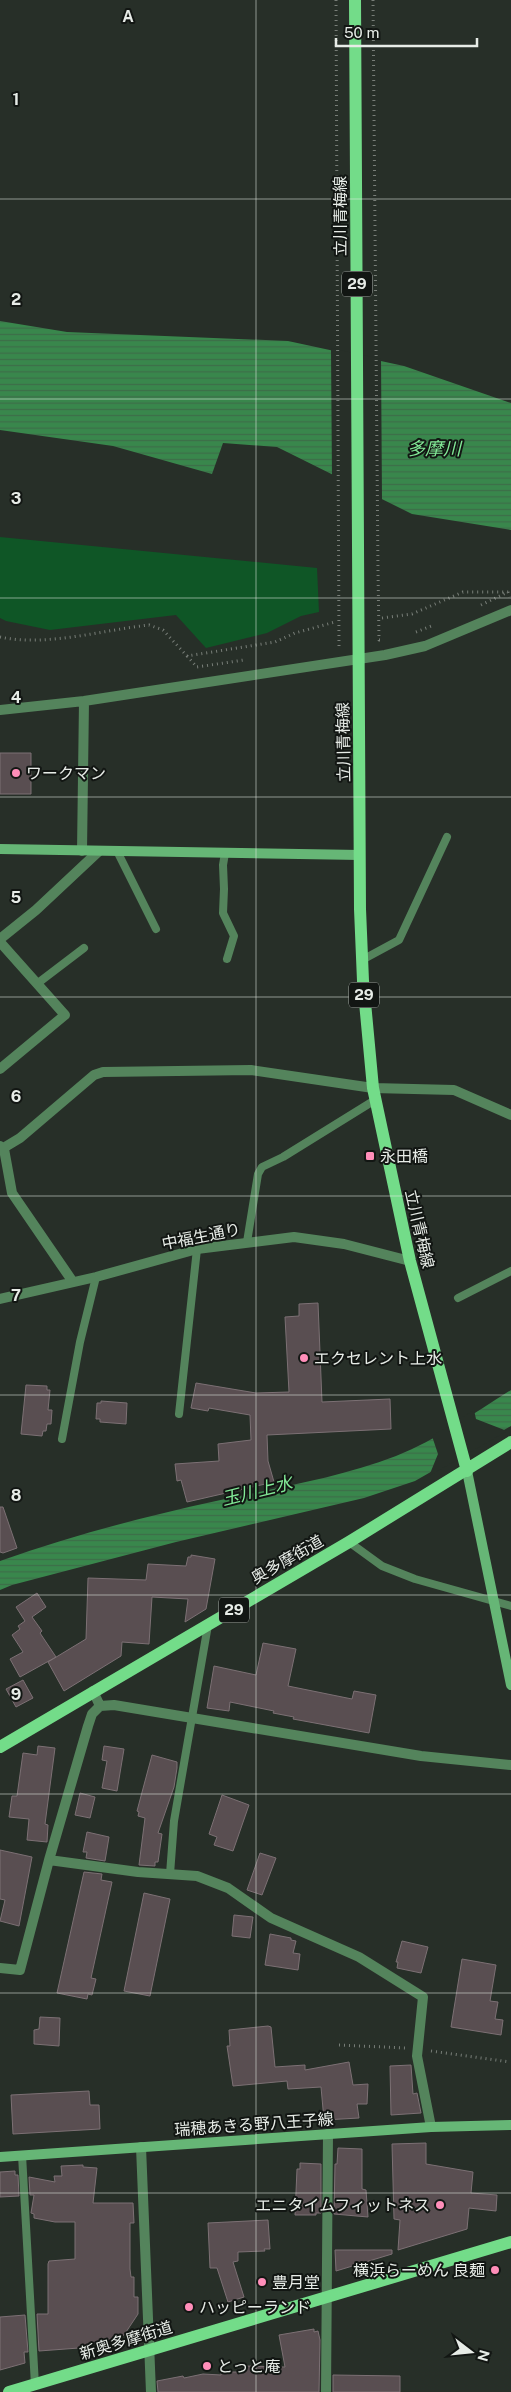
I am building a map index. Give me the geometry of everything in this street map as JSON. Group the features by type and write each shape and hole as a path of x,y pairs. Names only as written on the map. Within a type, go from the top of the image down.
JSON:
{"main road":[{"name":"立川青梅線","path":"355,0 358,659 362,960 374,1094 410,1260 465,1467"},
{"name":"奥多摩街道","path":"0,1747 349,1542 465,1467 511,1442"},
{"name":"新奥多摩街道","path":"14,2391 511,2242"}],"street":[{"path":"0,710 84,701 358,659 425,646 511,610"},
{"path":"82,851 84,701"},
{"path":"0,849 360,855"},
{"path":"0,1069 65,1015 0,940 36,910 100,851"},
{"path":"73,1282 12,1193 1,1148 20,1138 94,1075 103,1072 251,1070 374,1094 454,1090 511,1115"},
{"name":"中福生通り","path":"0,1299 96,1277 197,1249 294,1237 344,1244 410,1260"},
{"path":"465,1467 511,1685"},
{"path":"93,1691 100,1706"},
{"path":"0,1968 20,1970 49,1860 92,1714 100,1706 114,1705 421,1756 511,1765"},
{"path":"49,1860 138,1872 198,1876 228,1888 271,1918 359,1957 423,1997 417,2056 432,2127"},
{"name":"瑞穂あきる野八王子線","path":"0,2157 432,2127 511,2125"},
{"path":"326,2392 328,2134"},
{"path":"141,2147 151,2392"}],"lane":[{"path":"362,960 399,940 447,837"},
{"path":"117,851 156,929"},
{"path":"225,853 223,865 223,913 234,936 227,960"},
{"path":"38,983 84,948"},
{"path":"246,1242 258,1174 262,1167 283,1157 374,1094"},
{"path":"179,1414 197,1249"},
{"path":"458,1298 511,1271"},
{"path":"62,1439 80,1342 96,1277"},
{"path":"349,1542 382,1566 415,1579 511,1606"},
{"path":"170,1874 174,1821 208,1625"},
{"path":"22,2155 34,2385"}],"path":[{"name":"立川青梅線","path":"330,648 339,647 336,0"},
{"path":"373,0 379,640 388,638"},
{"path":"382,618 412,614 463,592 510,592"},
{"path":"474,608 510,592"},
{"path":"510,592 511,610"},
{"path":"187,656 275,642 295,633 335,622"},
{"path":"414,632 440,623"},
{"path":"0,637 24,639 54,638 149,625 163,630 197,667 254,659"}],"shaded area":[{"path":"0,537 317,568 319,612 301,616 267,633 206,648 176,615 50,630 6,621 0,618"}],"water":[{"name":"多摩川","path":"0,321 67,332 288,341 404,366 511,403 511,530 412,514 277,447 223,443 212,474 113,446 0,430"},
{"path":"511,1390 511,1426 415,1481 364,1498 176,1542 12,1585 0,1590 0,1561 53,1543 134,1520 307,1482 374,1464 411,1450 426,1442"}],"pier":[{"path":"331,348 381,359 382,502 332,477"},
{"path":"474,1410 476,1419 507,1431 429,1476 438,1454 432,1436"}],"building":[{"name":"ワークマン","path":"0,753 31,753 31,794 0,794"},
{"path":"318,1303 322,1402 390,1399 391,1429 267,1435 268,1461 274,1482 187,1502 181,1480 177,1481 175,1464 219,1461 218,1444 251,1440 250,1415 209,1408 208,1411 191,1408 196,1383 256,1393 289,1392 285,1317 299,1316 299,1304"},
{"path":"26,1385 47,1386 47,1390 50,1390 48,1410 52,1410 51,1424 47,1424 46,1431 43,1431 42,1436 21,1434"},
{"path":"101,1401 127,1403 126,1424 100,1422 100,1419 96,1419 97,1403 101,1403"},
{"path":"0,1507 3,1507 17,1548 3,1553 0,1552"},
{"path":"191,1555 215,1559 206,1609 185,1622 188,1599 152,1597 149,1644 122,1642 121,1656 64,1691 48,1662 86,1639 88,1578 146,1580 148,1564 186,1566 188,1557 191,1557"},
{"path":"37,1593 46,1607 32,1617 56,1657 20,1677 10,1659 23,1652 12,1635 20,1629 18,1626 25,1621 16,1607"},
{"path":"263,1643 296,1649 288,1686 352,1699 354,1691 376,1695 369,1733 293,1719 294,1717 273,1713 274,1711 230,1702 229,1711 207,1708 214,1666 256,1675"},
{"path":"23,1680 33,1698 16,1707 6,1689"},
{"path":"38,1746 55,1748 45,1824 48,1825 47,1842 27,1840 29,1819 9,1817 12,1796 17,1796 23,1753 37,1755"},
{"path":"104,1746 124,1749 117,1791 102,1788 107,1761 102,1760"},
{"path":"152,1755 177,1762 174,1787 158,1833 162,1834 158,1862 155,1862 155,1866 139,1865 145,1818 138,1816 139,1812 137,1811"},
{"path":"80,1793 95,1797 90,1818 75,1815"},
{"path":"222,1795 249,1805 233,1851 214,1845 217,1837 209,1834"},
{"path":"87,1832 109,1837 105,1861 86,1858 87,1852 83,1852"},
{"path":"0,1850 32,1857 19,1926 0,1921 5,1900 0,1899"},
{"path":"260,1853 276,1858 262,1895 247,1890"},
{"path":"84,1872 102,1874 101,1880 112,1882 91,1978 96,1979 92,1995 88,1994 87,1999 57,1993"},
{"path":"144,1893 170,1899 150,1996 124,1991"},
{"path":"234,1915 253,1917 250,1938 232,1936"},
{"path":"270,1934 291,1938 291,1940 296,1941 293,1953 300,1954 298,1970 265,1965"},
{"path":"402,1941 428,1947 421,1973 397,1968 398,1962 396,1962"},
{"path":"462,1959 496,1965 490,2001 498,2002 495,2019 503,2020 501,2035 451,2027"},
{"path":"40,2017 60,2018 59,2046 34,2044 34,2030 39,2029"},
{"path":"271,2027 275,2067 305,2065 305,2070 349,2062 353,2085 368,2084 367,2104 357,2104 359,2118 324,2120 321,2087 288,2089 287,2081 233,2086 227,2046 230,2046 229,2030"},
{"path":"411,2065 413,2094 417,2093 421,2113 391,2115 390,2066"},
{"path":"89,2091 90,2105 99,2105 100,2129 13,2134 11,2095"},
{"path":"426,2143 426,2164 473,2172 471,2193 497,2195 496,2211 469,2208 467,2229 398,2250 400,2220 394,2219 392,2144"},
{"path":"338,2148 362,2149 362,2189 366,2190 368,2217 334,2214 335,2164 337,2164"},
{"path":"300,2163 321,2164 321,2213 316,2213 316,2215 295,2215 297,2169 300,2169"},
{"path":"83,2165 83,2167 97,2168 93,2203 133,2203 134,2223 130,2223 130,2269 131,2277 134,2277 134,2297 138,2297 138,2314 124,2335 79,2348 39,2351 37,2314 48,2314 48,2264 49,2261 75,2259 75,2222 55,2222 34,2218 34,2214 31,2213 34,2195 30,2195 29,2177 55,2182 54,2176 62,2176 61,2166"},
{"path":"15,2171 15,2175 18,2175 19,2196 0,2197 0,2172"},
{"path":"268,2220 270,2249 264,2249 265,2251 238,2252 238,2261 233,2262 244,2297 228,2302 217,2268 210,2268 208,2223"},
{"path":"335,2250 392,2250 392,2254 336,2271"},
{"path":"25,2315 28,2352 24,2352 25,2363 0,2370 0,2317"},
{"path":"314,2329 314,2332 318,2331 320,2340 319,2392 158,2392 157,2381 203,2374 221,2375 221,2372 245,2372 245,2366 285,2367 279,2335"},
{"path":"333,2375 400,2376 400,2392 333,2392"}],"place":[{"name":"ワークマン","path":"16,773"},
{"name":"永田橋","path":"370,1156"},
{"name":"エクセレント上水","path":"304,1358"},
{"name":"エニタイムフィットネス","path":"440,2205"},
{"name":"横浜らーめん 良麺","path":"495,2270"},
{"name":"豊月堂","path":"262,2282"},
{"name":"ハッピーランド","path":"189,2307"},
{"name":"とっと庵","path":"207,2366"}],"water label":[{"name":"玉川上水","path":"257,1491"}]}
